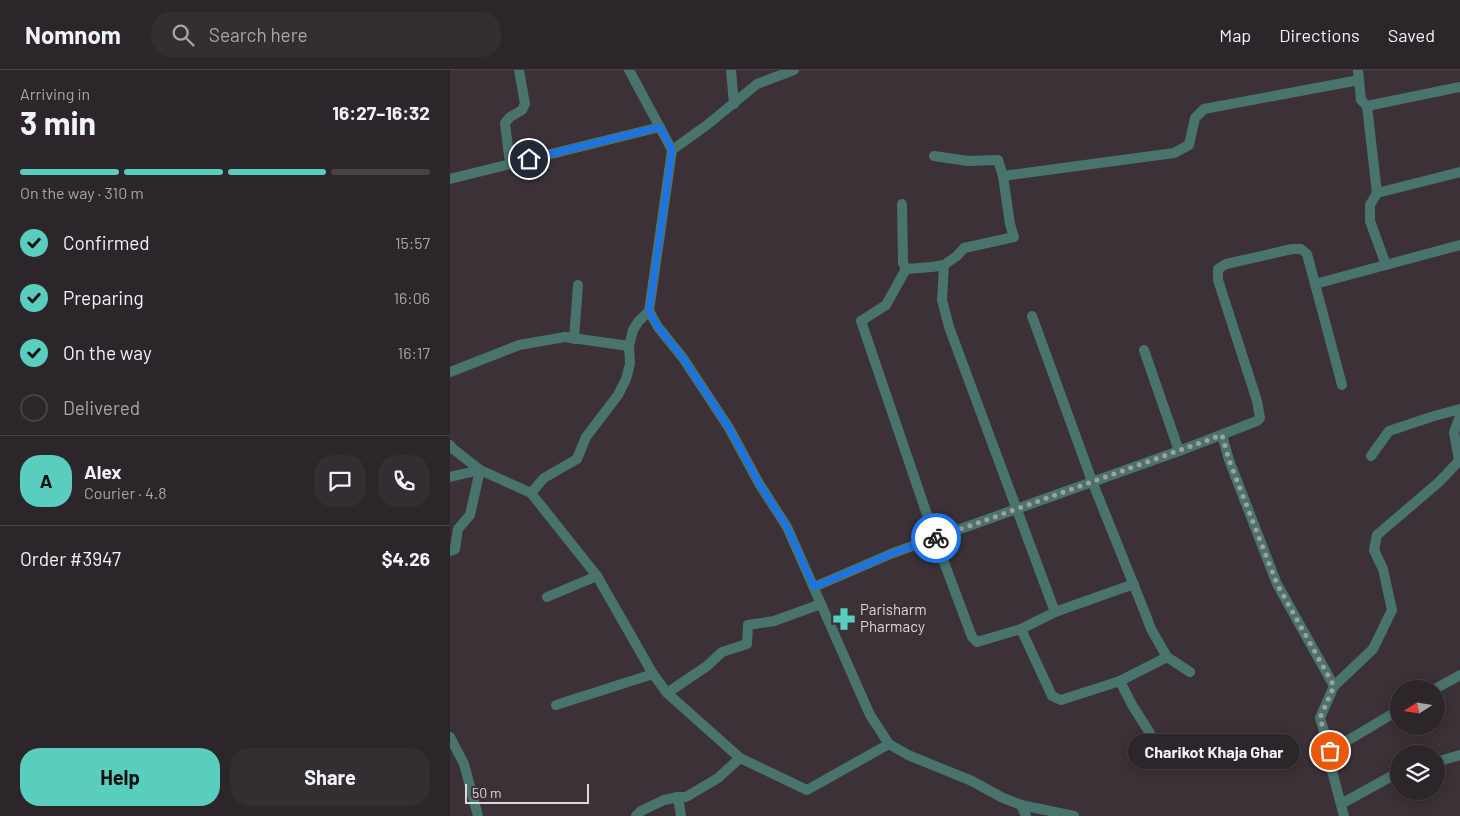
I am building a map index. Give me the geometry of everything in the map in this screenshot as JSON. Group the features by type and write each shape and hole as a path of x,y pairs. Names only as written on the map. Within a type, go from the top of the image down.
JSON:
{"street":[{"path":"510,164 505,123 510,117 522,110 525,104 519,70"},
{"path":"531,493 544,478 577,459 586,437 618,395 626,379 630,364 629,346 633,330 649,311 672,150 629,70"},
{"path":"731,70 734,104"},
{"path":"672,150 734,104 757,84 794,70"},
{"path":"1003,176 1174,153 1189,145 1195,118 1204,109 1359,75 1361,100 1367,106 1377,193 1370,205 1370,221 1386,265"},
{"path":"1367,106 1460,87"},
{"path":"450,179 660,127"},
{"path":"906,269 944,264 957,256 964,248 1014,237 1010,224 1003,176 998,160 968,160 934,156"},
{"path":"1377,193 1460,172"},
{"path":"902,204 903,263 906,269"},
{"path":"1315,284 1460,245"},
{"path":"814,587 893,553 1179,451 1257,421 1260,418 1257,400 1218,280 1218,269 1226,264 1292,249 1301,249 1307,254 1342,385"},
{"path":"944,264 942,300 949,326 1055,612"},
{"path":"906,269 886,306 860,321 935,538 972,637 977,642 1021,629 1055,612 1134,584"},
{"path":"574,339 578,285"},
{"path":"649,311 658,327 683,358 729,428 760,485 787,527 870,715 889,744 908,755 972,781 1001,797 1021,805 1074,816"},
{"path":"1032,316 1092,481 1151,629 1167,657 1190,672"},
{"path":"450,372 519,345 565,337 629,346"},
{"path":"1144,350 1179,451"},
{"path":"1371,456 1389,431 1460,409"},
{"path":"1344,816 1331,767 1330,751 1320,718 1334,686 1373,648 1392,610 1383,569 1374,550 1377,535 1439,482 1459,461 1454,432 1460,416"},
{"path":"1222,435 1229,460 1277,584 1334,686"},
{"path":"450,445 480,470 531,493 597,576 653,674 667,693 740,758 807,790 889,744"},
{"path":"450,477 480,470"},
{"path":"450,551 455,549 458,529 470,515 480,470"},
{"path":"547,597 597,576"},
{"path":"667,693 707,666 722,652 747,644 748,625 774,621 821,604"},
{"path":"1021,629 1052,696 1061,700 1120,681 1167,657"},
{"path":"556,705 653,674"},
{"path":"1445,683 1460,675"},
{"path":"1120,681 1132,705 1150,733"},
{"path":"1330,751 1390,715"},
{"path":"450,737 464,764 478,816"},
{"path":"1445,760 1460,756"},
{"path":"636,816 641,811 664,800 686,797 718,778 740,758"},
{"path":"1341,804 1390,777"},
{"path":"678,797 681,816"},
{"path":"1021,805 1026,816"}],"way so far":[{"path":"936,538 1222,435 1229,460 1277,584 1334,686 1320,718 1330,751"}],"place":[{"name":"Parisharm Pharmacy","path":"844,619"},
{"name":"Charikot Khaja Ghar","path":"1330,751"}],"route":[{"path":"529,159 660,127 672,150 649,311 658,327 683,358 729,428 760,485 787,527 814,587 893,553 936,538"}]}
